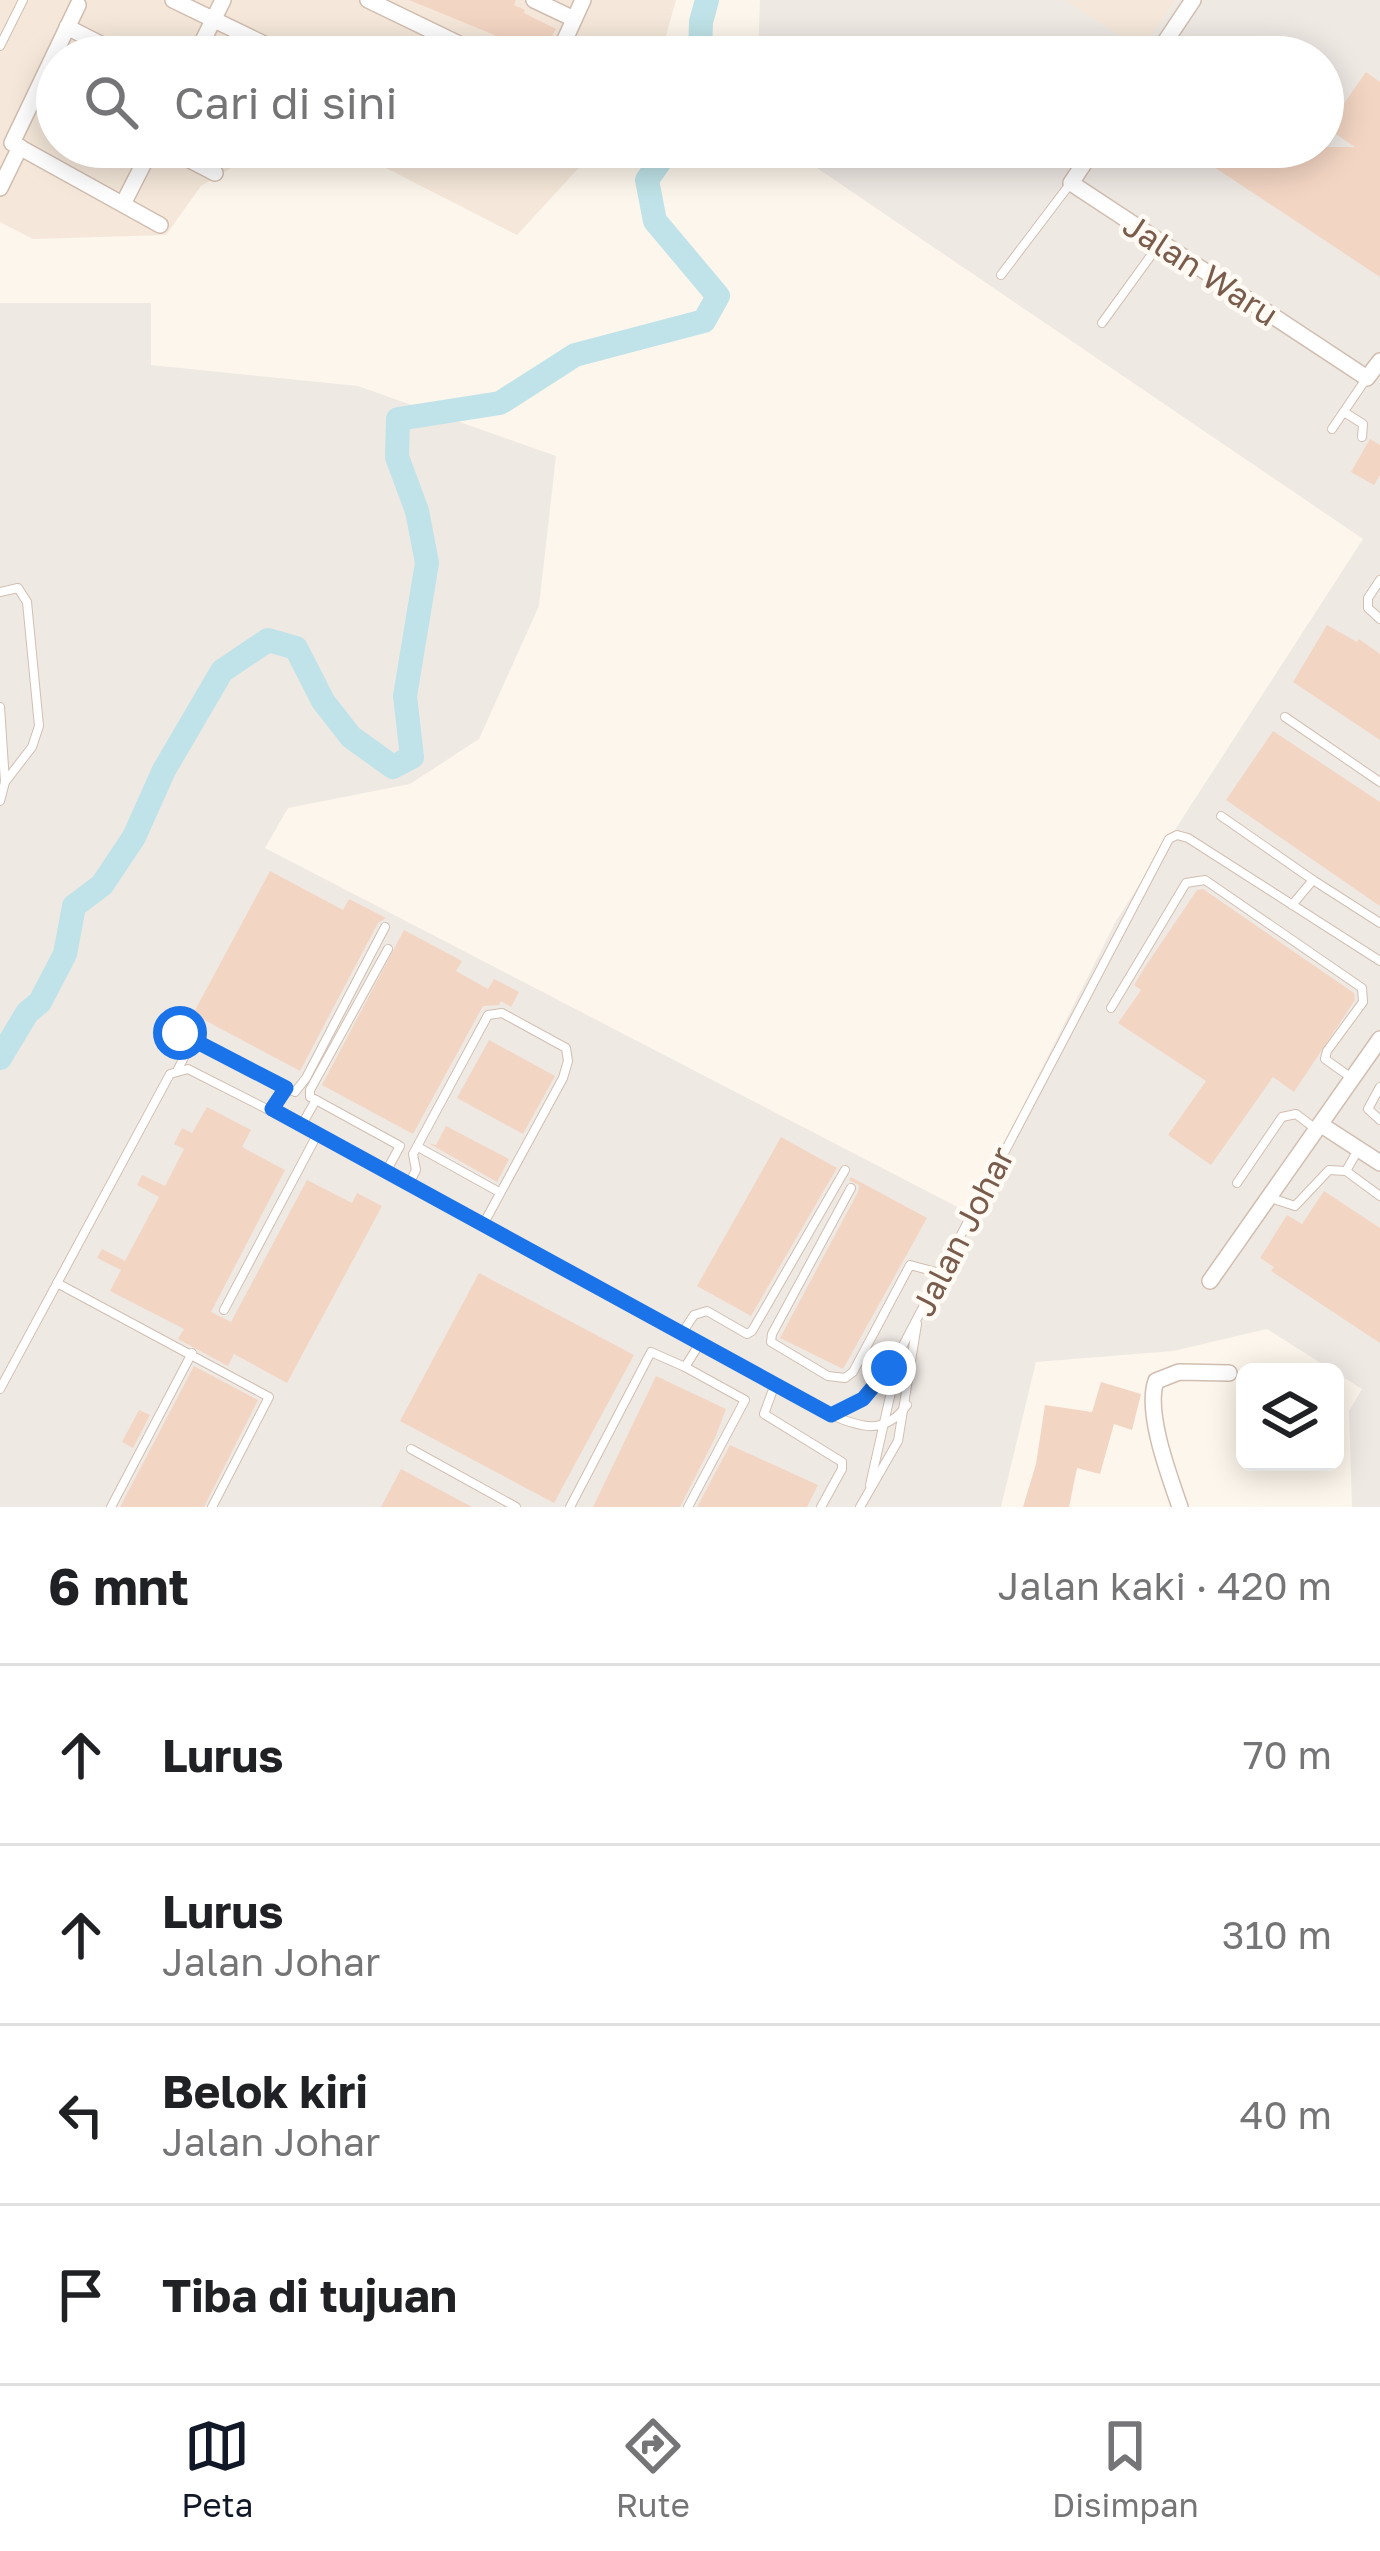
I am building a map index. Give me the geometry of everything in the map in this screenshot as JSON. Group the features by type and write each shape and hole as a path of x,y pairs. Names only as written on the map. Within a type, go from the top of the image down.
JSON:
{"street":[{"path":"173,0 246,36"},
{"path":"205,36 223,0"},
{"path":"368,0 443,36"},
{"path":"534,0 574,20"},
{"path":"567,36 583,0"},
{"path":"1166,36 1184,3"},
{"path":"64,36 77,5"},
{"path":"67,27 85,36"},
{"path":"0,188 36,109"},
{"path":"16,145 36,156"},
{"path":"58,168 160,225"},
{"path":"123,204 141,168"},
{"path":"205,168 214,173"},
{"path":"1071,183 1081,168"},
{"name":"Jalan Waru","path":"1071,183 1367,378"},
{"path":"1367,378 1380,362"},
{"path":"1210,1281 1377,1050"},
{"path":"1320,1128 1380,1163"},
{"path":"1180,1507 1152,1391 1156,1381 1167,1374 1229,1373"}],"lane":[{"path":"0,46 23,0"},
{"path":"1001,275 1071,183"},
{"path":"1102,323 1161,242"},
{"path":"1333,429 1367,378"},
{"path":"1344,412 1363,424 1362,437"},
{"path":"1380,580 1368,598 1368,608 1380,619"},
{"path":"0,592 18,588 27,602 39,726 32,747 4,782"},
{"path":"0,707 4,782 0,801"},
{"path":"1285,717 1380,782"},
{"path":"1221,816 1380,923"},
{"name":"Jalan Johar","path":"831,1415 863,1399 892,1364 1169,839 1188,838 1380,962"},
{"path":"1111,1008 1186,884 1205,880 1362,988 1364,1002 1325,1059 1354,1080"},
{"path":"1292,904 1313,880"},
{"path":"180,1033 295,1092 385,927"},
{"path":"387,1170 400,1146 310,1097 310,1090 388,949"},
{"path":"409,1183 416,1170 413,1154 488,1015 502,1012 566,1048 568,1061 484,1223"},
{"path":"0,1389 170,1074 178,1069 193,1040"},
{"path":"178,1069 188,1069 272,1109 831,1415 863,1427 880,1427 889,1425 907,1405"},
{"path":"1380,1087 1368,1109 1380,1120"},
{"path":"272,1109 286,1088"},
{"path":"301,1126 316,1100"},
{"path":"1238,1183 1282,1117 1296,1114 1320,1128"},
{"path":"224,1310 317,1135"},
{"path":"418,1147 499,1192"},
{"path":"1346,1171 1358,1148"},
{"path":"682,1333 694,1315 707,1311 747,1334 752,1331 844,1170"},
{"path":"1271,1198 1295,1205 1329,1170 1346,1171 1380,1196"},
{"path":"851,1188 771,1342 828,1376 845,1378 853,1372 910,1264 940,1273"},
{"path":"57,1283 269,1397 212,1507"},
{"path":"860,1507 898,1441 918,1317"},
{"path":"686,1367 700,1342"},
{"path":"571,1507 651,1352 745,1400 688,1507"},
{"path":"111,1507 192,1353"},
{"path":"869,1491 892,1364"},
{"path":"775,1384 764,1414 842,1462 821,1507"},
{"path":"411,1449 516,1507"}],"shaded area":[{"path":"0,0 676,0 666,36 36,36 36,168 231,168 201,186 166,235 33,239 0,222"},
{"path":"760,0 1065,0 1120,36 759,36"},
{"path":"1065,0 1176,0 1151,36 1119,36"},
{"path":"1176,0 1380,0 1380,1507 1352,1507 1349,1411 1362,1389 1344,1378 1344,1363 1321,1363 1267,1329 1173,1351 1036,1362 1001,1507 0,1507 0,303 151,303 151,365 358,386 556,456 539,606 479,739 410,784 288,808 265,848 969,1213 1116,921 1363,539 817,168 1344,168 1344,36 1151,36"},
{"path":"386,168 579,168 517,235"}],"building":[{"path":"409,0 516,0 514,5 524,13 556,29 552,36 492,34"},
{"path":"1366,72 1380,82 1380,277 1216,168 1344,168 1344,147 1355,147 1344,140 1344,104"},
{"path":"1370,439 1380,445 1380,475 1374,485 1351,472"},
{"path":"1327,625 1380,654 1380,740 1293,682"},
{"path":"1273,731 1380,802 1380,906 1226,800"},
{"path":"270,871 343,910 349,899 386,918 378,923 300,1071 193,1014"},
{"path":"1203,889 1354,993 1355,1000 1294,1092 1273,1077 1211,1165 1168,1135 1206,1081 1118,1023 1141,990 1134,985 1145,967 1197,890"},
{"path":"404,930 462,961 456,971 488,989 494,979 519,992 511,1007 501,1001 483,1006 413,1134 322,1085"},
{"path":"489,1040 555,1076 523,1134 457,1098"},
{"path":"207,1107 251,1130 242,1147 285,1170 211,1312 231,1322 307,1180 352,1203 357,1193 382,1206 287,1383 234,1354 228,1366 178,1339 184,1329 110,1291 121,1270 97,1258 102,1249 125,1261 159,1197 137,1185 142,1175 165,1186 184,1149 174,1144 182,1128 192,1133"},
{"path":"446,1126 509,1159 497,1182 428,1143 436,1145"},
{"path":"781,1137 837,1168 751,1316 697,1286"},
{"path":"851,1177 927,1218 843,1369 780,1338 858,1192 859,1185"},
{"path":"1324,1191 1380,1228 1380,1343 1271,1271 1274,1267 1260,1258 1287,1215 1302,1224"},
{"path":"479,1273 634,1355 554,1503 400,1421"},
{"path":"194,1366 258,1400 204,1507 120,1507"},
{"path":"656,1376 726,1409 715,1438 680,1507 593,1507"},
{"path":"1101,1382 1141,1394 1132,1430 1114,1424 1100,1474 1077,1468 1069,1507 1023,1507 1036,1464 1045,1405 1092,1412"},
{"path":"139,1410 150,1415 133,1448 122,1442"},
{"path":"730,1445 818,1485 807,1507 697,1507"},
{"path":"401,1469 414,1476 472,1507 381,1507"}],"waterway":[{"path":"701,36 707,0"},
{"path":"0,1058 27,1013 40,1002 65,954 74,906 102,885 134,837 164,770 222,671 268,640 296,648 323,701 351,737 393,767 412,757 405,696 427,563 417,511 397,457 398,419 500,403 575,355 704,321 718,296 655,221 647,180 655,168"}],"route":[{"path":"180,1033 286,1088 272,1109 831,1415 863,1399 889,1368"}]}
